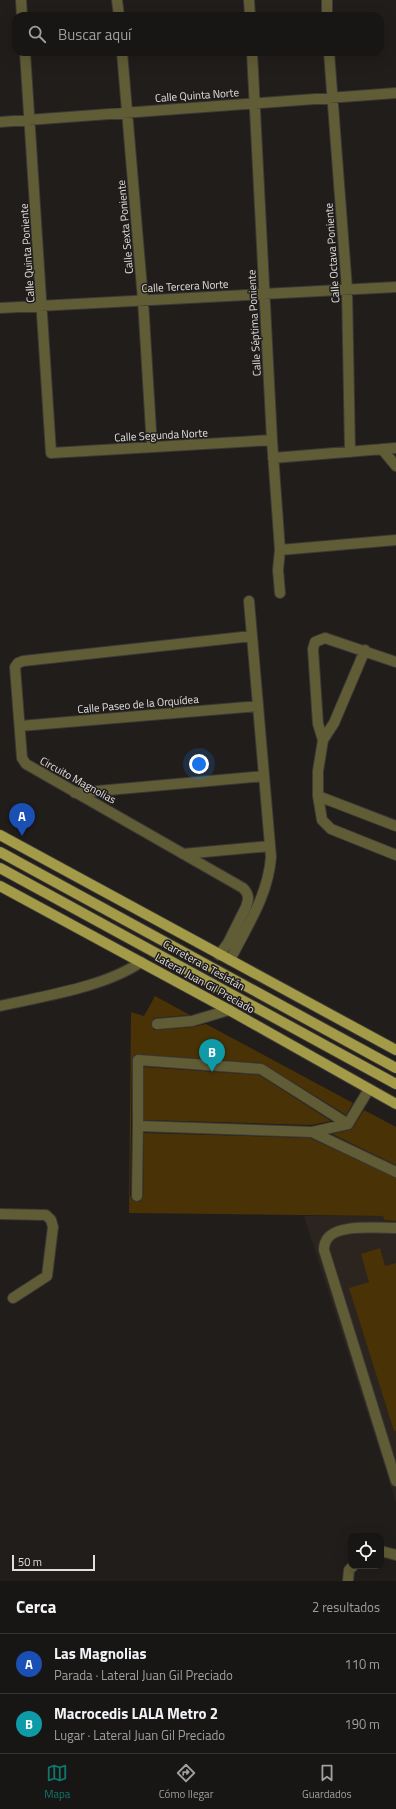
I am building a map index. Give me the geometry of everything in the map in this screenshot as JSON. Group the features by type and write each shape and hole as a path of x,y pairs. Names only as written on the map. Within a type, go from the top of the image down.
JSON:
{"main road":[{"path":"0,835 396,1050"},
{"name":"Carretera a Tesistán","path":"0,852 396,1068"},
{"name":"Carretera a Tesistán","path":"0,868 396,1084"},
{"path":"69,923 84,914 91,902 91,884"},
{"name":"Lateral Juan Gil Preciado","path":"0,886 229,1010 396,1104"},
{"path":"112,946 110,928 116,916 133,907"}],"street":[{"path":"21,0 22,12"},
{"path":"117,0 118,12"},
{"path":"250,0 250,12"},
{"path":"326,0 327,12"},
{"name":"Calle Quinta Poniente","path":"25,56 52,453"},
{"name":"Calle Sexta Poniente","path":"122,56 143,300 152,447"},
{"name":"Calle Séptima Poniente","path":"252,56 273,458 280,550 278,570 280,593"},
{"name":"Calle Octava Poniente","path":"330,56 332,98 347,289 350,452"},
{"name":"Calle Quinta Norte","path":"0,122 396,93"},
{"name":"Calle Tercera Norte","path":"0,308 396,287"},
{"name":"Calle Segunda Norte","path":"52,453 272,440"},
{"path":"273,458 396,448"},
{"path":"382,449 396,466"},
{"path":"280,550 396,540"},
{"path":"230,960 264,894 270,869 270,846 249,601"},
{"name":"Circuito Magnolias","path":"219,955 228,943 246,907 248,896 243,888 26,764 22,758 15,667 18,663 23,661 252,636"},
{"path":"323,740 318,724 313,649 315,642 325,638 365,650 396,662"},
{"path":"365,650 334,723 323,740 318,772 318,796 322,820 331,829 396,855"},
{"name":"Calle Paseo de la Orquídea","path":"20,726 258,706"},
{"path":"75,792 264,776"},
{"path":"318,796 396,826"},
{"path":"183,854 270,846"},
{"path":"0,1006 85,986 127,972 141,962"},
{"path":"157,1024 192,1021 229,1010"},
{"path":"137,1196 138,1060 260,1069 348,1124"},
{"path":"138,1126 312,1132 348,1124 369,1089"},
{"path":"312,1132 396,1172"},
{"path":"0,1214 46,1215 51,1220 53,1227 47,1276 13,1298"},
{"path":"396,1228 344,1228 333,1233 326,1241 324,1250 396,1481"},
{"path":"384,1552 396,1556"},
{"path":"348,1581 350,1569"}],"shaded area":[{"path":"304,1216 383,1216 384,1220 396,1221 396,1503"}],"building":[{"path":"155,996 190,1015 154,1018 151,1024 154,1030 193,1027 206,1024 353,1103 346,1115 262,1063 135,1054 132,1060 130,1196 133,1201 140,1202 143,1196 144,1133 310,1138 396,1178 396,1221 384,1220 383,1216 129,1213 131,1012 144,1016"},
{"path":"144,1067 259,1075 331,1121 311,1125 144,1120"},
{"path":"364,1110 396,1127 396,1165 332,1134 352,1129"},
{"path":"380,1248 385,1266 396,1263 396,1431 394,1431 349,1288 369,1282 361,1254"}],"place":[{"name":"Las Magnolias","path":"22,836"},
{"name":"Macrocedis LALA Metro 2","path":"212,1072"}]}
